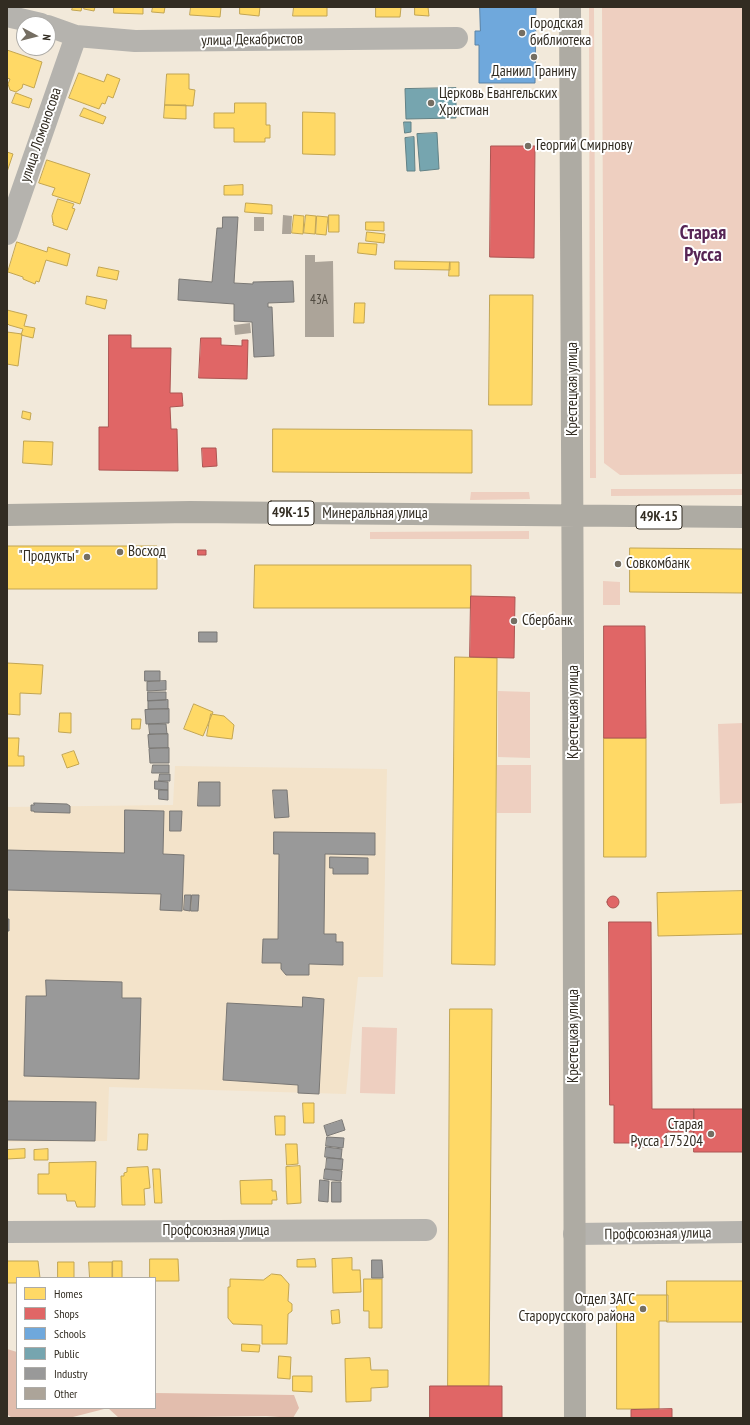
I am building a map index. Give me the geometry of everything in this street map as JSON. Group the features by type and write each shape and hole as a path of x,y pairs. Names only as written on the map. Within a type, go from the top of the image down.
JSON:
{"main road":[{"name":"Крестецкая улица","path":"570,7 574,516 575,1418"},
{"name":"Минеральная улица","path":"7,515 190,512 743,517"}],"street":[{"name":"улица Декабристов","path":"56,29 76,36 135,41 457,38"},
{"name":"улица Ломоносова","path":"7,234 76,36"},
{"name":"Профсоюзная улица","path":"7,1232 426,1230"},
{"name":"Профсоюзная улица","path":"574,1234 743,1232"}],"shaded area":[{"path":"589,7 594,7 596,478 590,478"},
{"path":"602,7 743,7 743,474 620,475 604,463"},
{"path":"611,489 743,489 743,495 611,496"},
{"path":"471,492 529,492 530,499 470,500"},
{"path":"529,531 529,539 370,539 370,532"},
{"path":"603,581 620,582 620,605 603,605"},
{"path":"498,691 530,692 530,758 498,757"},
{"path":"743,723 743,803 720,804 718,724"},
{"path":"497,765 531,765 531,813 497,813"},
{"path":"175,766 387,769 383,977 358,977 346,1094 109,1087 107,1141 7,1142 7,807 173,805"},
{"path":"362,1027 397,1028 395,1094 360,1093"},
{"path":"7,1349 16,1352 16,1409 104,1409 69,1418 12,1418 7,1414"},
{"path":"156,1393 294,1395 299,1408 293,1418 266,1416 119,1418 109,1409 156,1409"}],"building: Homes":[{"path":"73,7 82,7 81,11 72,10"},
{"path":"85,7 95,7 94,11 84,9"},
{"path":"114,7 143,7 143,14 114,13"},
{"path":"153,7 165,7 164,13 152,12"},
{"path":"191,7 221,7 220,17 190,15"},
{"path":"240,7 260,7 259,16 240,14"},
{"path":"294,7 327,7 327,16 293,16"},
{"path":"376,7 401,7 400,17 376,17"},
{"path":"415,7 428,7 429,16 415,15"},
{"path":"7,50 16,53 16,56 24,56 42,62 34,88 23,84 22,88 16,92 10,90 8,84 10,79 7,78"},
{"path":"79,73 104,82 107,74 120,79 113,98 108,96 105,104 102,103 99,109 69,98"},
{"path":"167,74 189,74 189,89 195,90 193,106 165,105"},
{"path":"16,93 32,99 29,108 12,103"},
{"path":"235,103 266,103 266,125 270,125 270,138 265,138 265,142 234,142 234,128 214,128 214,113 234,113"},
{"path":"165,105 186,105 186,119 164,118"},
{"path":"84,108 106,117 103,124 80,116"},
{"path":"303,112 335,113 335,155 303,154"},
{"path":"7,152 13,154 7,172"},
{"path":"47,160 90,174 80,204 52,195 55,188 39,183"},
{"path":"243,185 243,195 224,195 224,186"},
{"path":"58,199 74,204 72,208 75,209 67,230 53,225 54,223 52,216"},
{"path":"246,203 272,205 272,214 245,212"},
{"path":"294,215 304,216 303,234 292,233"},
{"path":"306,215 316,216 315,234 304,233"},
{"path":"329,215 339,215 339,232 329,232"},
{"path":"317,216 328,217 326,235 316,234"},
{"path":"366,222 384,222 384,231 366,230"},
{"path":"367,232 385,234 384,243 366,241"},
{"path":"17,242 47,252 48,247 70,254 67,266 46,260 39,282 36,281 35,284 23,279 23,277 8,272"},
{"path":"359,243 377,244 376,255 358,253"},
{"path":"395,261 450,262 450,270 395,269"},
{"path":"450,262 459,262 459,276 449,276"},
{"path":"99,267 119,271 117,280 97,276"},
{"path":"490,295 533,295 532,405 489,405"},
{"path":"87,296 107,300 105,309 86,304"},
{"path":"355,303 365,303 364,323 354,323"},
{"path":"7,310 27,315 24,326 35,328 33,338 21,335 23,329 7,323"},
{"path":"7,332 22,334 18,366 7,364"},
{"path":"23,411 31,413 30,420 22,418"},
{"path":"273,429 472,430 472,473 273,472"},
{"path":"24,441 53,442 52,465 23,463"},
{"path":"7,546 157,546 157,589 7,589"},
{"path":"630,548 743,549 743,593 630,592"},
{"path":"255,565 471,565 471,608 254,608"},
{"path":"455,657 497,658 495,965 452,964"},
{"path":"7,663 43,665 41,694 20,693 20,715 7,714"},
{"path":"194,704 213,712 203,736 184,729"},
{"path":"60,713 71,713 71,733 59,732"},
{"path":"211,714 224,716 234,725 232,739 207,736"},
{"path":"132,719 141,719 140,729 132,729"},
{"path":"7,738 19,738 18,756 24,756 24,766 7,766"},
{"path":"604,738 646,738 646,857 604,857"},
{"path":"74,751 79,764 67,768 62,755"},
{"path":"743,891 743,934 658,936 657,893"},
{"path":"450,1009 492,1009 489,1386 448,1386"},
{"path":"303,1103 314,1103 314,1123 304,1123"},
{"path":"275,1116 285,1116 285,1135 276,1135"},
{"path":"139,1134 148,1134 147,1150 138,1150"},
{"path":"286,1144 297,1144 298,1164 287,1165"},
{"path":"25,1149 25,1158 7,1159 7,1150"},
{"path":"48,1149 48,1160 34,1160 34,1150"},
{"path":"96,1162 95,1207 77,1207 75,1201 67,1201 66,1194 38,1194 38,1174 49,1174 49,1163"},
{"path":"300,1166 301,1203 287,1204 286,1167"},
{"path":"148,1167 150,1188 144,1189 145,1205 122,1205 121,1176 124,1176 124,1173 127,1172 127,1168"},
{"path":"153,1169 160,1169 162,1203 155,1203"},
{"path":"272,1180 272,1191 276,1191 277,1200 272,1200 272,1204 241,1204 240,1181"},
{"path":"352,1258 352,1270 360,1270 361,1292 333,1293 332,1259"},
{"path":"150,1259 178,1259 179,1281 156,1281 156,1277 150,1277"},
{"path":"315,1259 316,1267 297,1267 297,1260"},
{"path":"7,1261 38,1261 40,1277 16,1277 16,1283 7,1283"},
{"path":"113,1261 122,1261 122,1277 113,1277"},
{"path":"58,1262 74,1262 74,1277 58,1277"},
{"path":"89,1262 112,1262 112,1277 90,1277"},
{"path":"272,1274 281,1275 289,1284 288,1301 292,1304 292,1311 288,1314 287,1344 262,1344 262,1325 233,1324 228,1318 228,1287 230,1287 230,1279 263,1280"},
{"path":"364,1279 382,1279 382,1328 369,1328 369,1311 364,1311"},
{"path":"667,1281 743,1281 743,1322 667,1322"},
{"path":"617,1295 668,1295 668,1321 659,1321 659,1409 617,1409"},
{"path":"339,1310 340,1323 332,1324 331,1311"},
{"path":"242,1344 260,1345 259,1352 242,1351"},
{"path":"279,1356 291,1357 290,1379 278,1378"},
{"path":"370,1358 371,1370 388,1370 388,1387 371,1388 371,1401 346,1402 345,1359"},
{"path":"293,1376 312,1376 312,1392 293,1391"}],"building: Shops":[{"path":"491,146 535,146 534,258 490,257"},
{"path":"109,335 131,335 131,348 171,348 170,393 182,393 183,406 170,407 171,429 177,429 178,471 99,470 99,427 108,427"},
{"path":"201,338 221,338 221,345 242,346 242,340 248,340 247,379 199,378"},
{"path":"202,448 216,448 217,466 203,467"},
{"path":"198,550 206,550 206,555 198,555"},
{"path":"471,596 515,597 514,658 470,657"},
{"path":"604,626 645,626 646,738 604,738"},
{"path":"615,896 618,897 618,907 611,908 608,907 607,900 608,897"},
{"path":"609,922 651,922 652,1109 694,1109 694,1132 667,1132 668,1147 635,1147 635,1143 614,1143 614,1105 610,1105"},
{"path":"694,1109 743,1109 743,1152 694,1152"},
{"path":"430,1386 502,1386 502,1418 430,1418"},
{"path":"672,1409 672,1418 631,1418 631,1410"}],"building: Schools":[{"path":"480,7 536,7 535,83 479,83 479,45 475,45 475,31 480,31"}],"building: Public":[{"name":"Церковь Евангельских Христиан","path":"456,88 456,118 406,119 405,89"},
{"path":"404,122 411,122 411,132 405,133"},
{"path":"437,133 439,169 420,171 417,134"},
{"path":"414,137 415,171 407,171 405,138"}],"building: Industry":[{"path":"223,217 238,217 234,283 253,284 253,282 293,281 294,302 268,303 268,307 272,307 274,356 254,357 252,322 234,321 234,304 178,300 179,279 212,282 217,228 222,228"},
{"path":"199,632 217,632 217,642 199,642"},
{"path":"145,671 160,671 160,681 145,681"},
{"path":"166,681 166,690 147,691 147,682"},
{"path":"148,692 166,692 166,700 148,701"},
{"path":"168,700 168,709 148,709 148,701"},
{"path":"169,709 169,723 146,724 145,710"},
{"path":"149,724 166,724 167,734 150,734"},
{"path":"168,734 168,748 149,748 148,735"},
{"path":"169,748 169,763 150,763 149,749"},
{"path":"153,765 169,765 169,773 152,773"},
{"path":"160,774 170,774 170,781 159,781"},
{"path":"155,781 168,782 168,790 155,789"},
{"path":"199,782 220,782 220,806 198,806"},
{"path":"159,790 168,790 168,800 159,799"},
{"path":"273,790 287,790 289,817 275,818"},
{"path":"34,803 67,804 70,806 70,813 34,812 31,811 31,805 34,805"},
{"path":"125,810 164,811 163,854 184,855 182,911 160,910 161,894 7,890 7,850 124,853"},
{"path":"170,811 182,811 181,831 170,831"},
{"path":"274,832 375,833 375,855 325,854 324,934 336,934 336,942 343,942 343,965 309,964 309,975 286,975 281,969 281,963 262,963 263,939 278,939 279,854 274,854"},
{"path":"330,857 368,858 368,874 333,874 333,868 330,868"},
{"path":"185,895 191,895 190,911 184,910"},
{"path":"192,895 199,895 198,911 191,911"},
{"path":"7,919 9,919 9,931 7,931"},
{"path":"46,980 122,982 122,998 141,998 139,1079 24,1076 26,996 46,996"},
{"path":"303,997 324,999 319,1094 298,1093 298,1085 223,1080 227,1003 302,1007"},
{"path":"7,1101 96,1102 95,1141 7,1140"},
{"path":"342,1120 345,1130 327,1136 324,1126"},
{"path":"327,1137 344,1138 343,1148 326,1146"},
{"path":"326,1147 342,1149 341,1159 325,1157"},
{"path":"327,1158 343,1159 342,1170 326,1169"},
{"path":"325,1169 342,1171 341,1181 324,1179"},
{"path":"320,1180 329,1181 328,1202 319,1201"},
{"path":"332,1182 341,1182 341,1202 332,1202"},
{"path":"372,1260 382,1260 383,1278 372,1278"}],"building: Other":[{"path":"283,215 292,216 291,234 282,234"},
{"path":"254,217 264,217 264,231 254,231"},
{"path":"305,255 315,255 315,262 333,261 334,337 305,337"},
{"path":"250,323 251,333 235,335 234,325"}],"place":[{"name":"Городская библиотека","path":"522,33"},
{"name":"Даниил Гранину","path":"534,57"},
{"name":"Церковь Евангельских Христиан","path":"431,103"},
{"name":"Георгий Смирнову","path":"528,146"},
{"name":"Восход","path":"120,552"},
{"name":"\"Продукты\"","path":"87,557"},
{"name":"Совкомбанк","path":"618,564"},
{"name":"Сбербанк","path":"514,621"},
{"name":"Старая Русса 175204","path":"711,1134"},
{"name":"Отдел ЗАГС Старорусского района","path":"643,1309"}],"district":[{"name":"Старая Русса","path":"703,245"}]}
